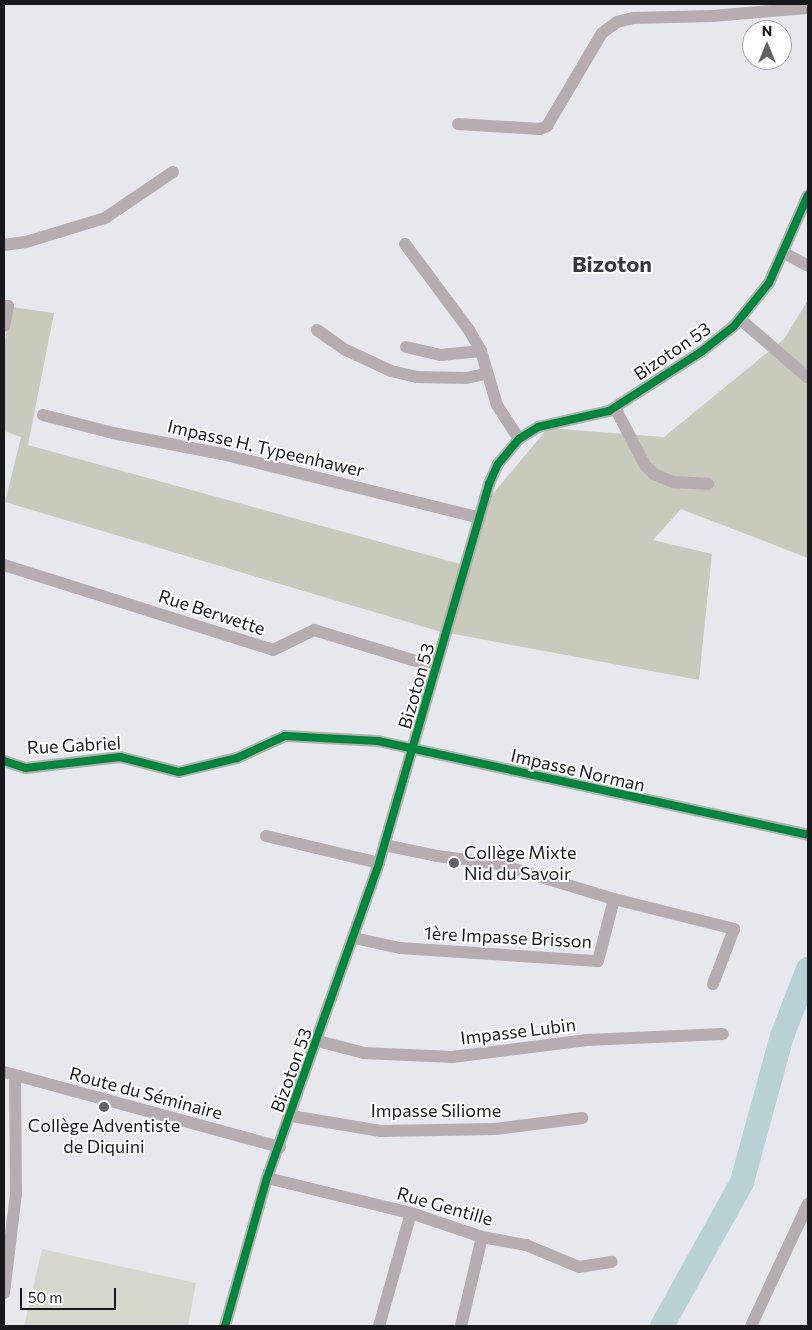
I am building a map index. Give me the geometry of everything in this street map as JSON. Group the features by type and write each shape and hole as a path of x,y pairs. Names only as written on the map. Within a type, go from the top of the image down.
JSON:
{"street":[{"path":"458,124 540,129 547,126 602,33 617,22 633,18 712,16 808,8"},
{"path":"4,245 26,242 105,218 173,172"},
{"name":"Bizoton 53","path":"225,1326 267,1178 318,1042 379,863 489,484 498,464 519,438 538,427 575,420 614,408 701,352 740,319 770,283 808,194"},
{"path":"404,244 481,351 485,374 505,422 519,438"},
{"path":"784,253 808,266"},
{"path":"4,306 8,306 4,326"},
{"path":"740,319 808,378"},
{"path":"317,330 346,350 391,371 417,377 466,378 485,374"},
{"path":"406,347 441,355 481,351"},
{"path":"614,408 646,466 654,474 673,482 708,484"},
{"name":"Impasse H. Typeenhawer","path":"43,415 113,433 222,454 480,518"},
{"name":"Rue Berwette","path":"4,565 273,650 314,630 436,668"},
{"name":"Rue Gabriel","path":"4,761 26,768 120,757 179,772 237,758 285,736 378,741"},
{"name":"Impasse Norman","path":"378,741 808,835"},
{"path":"266,836 379,863"},
{"path":"384,845 498,864 614,899 734,929 713,984"},
{"name":"1ère Impasse Brisson","path":"354,938 400,948 598,961 614,899"},
{"name":"Impasse Lubin","path":"318,1042 364,1053 452,1057 587,1040 723,1034"},
{"path":"4,1293 16,1194 10,1074"},
{"name":"Route du Séminaire","path":"10,1074 280,1147"},
{"name":"Impasse Siliome","path":"291,1116 381,1131 495,1129 582,1118"},
{"name":"Rue Gentille","path":"267,1178 411,1213 482,1237 526,1245 579,1266 612,1262"},
{"path":"751,1326 803,1227 808,1204"},
{"path":"379,1326 411,1213"},
{"path":"461,1326 482,1237"}],"shaded area":[{"path":"808,300 808,558 681,509 653,540 712,554 699,680 438,631 5,502 21,437 4,431 4,343 12,307 54,313 28,445 464,565 480,509 548,428 664,437 784,339"},
{"path":"42,1249 196,1283 188,1326 24,1326"}],"waterway":[{"path":"662,1326 742,1182 782,1036 808,969"}],"cycle path":[{"path":"225,1326 267,1178 379,863 489,484 498,464 519,439 538,427 609,411 701,352 734,326 769,283 808,195"},
{"path":"4,761 26,768 120,757 179,772 237,758 285,736 378,741 808,835"}],"place":[{"name":"Collège Mixte Nid du Savoir","path":"454,863"},
{"name":"Collège Adventiste de Diquini","path":"104,1107"}],"district":[{"name":"Bizoton","path":"612,264"}]}
